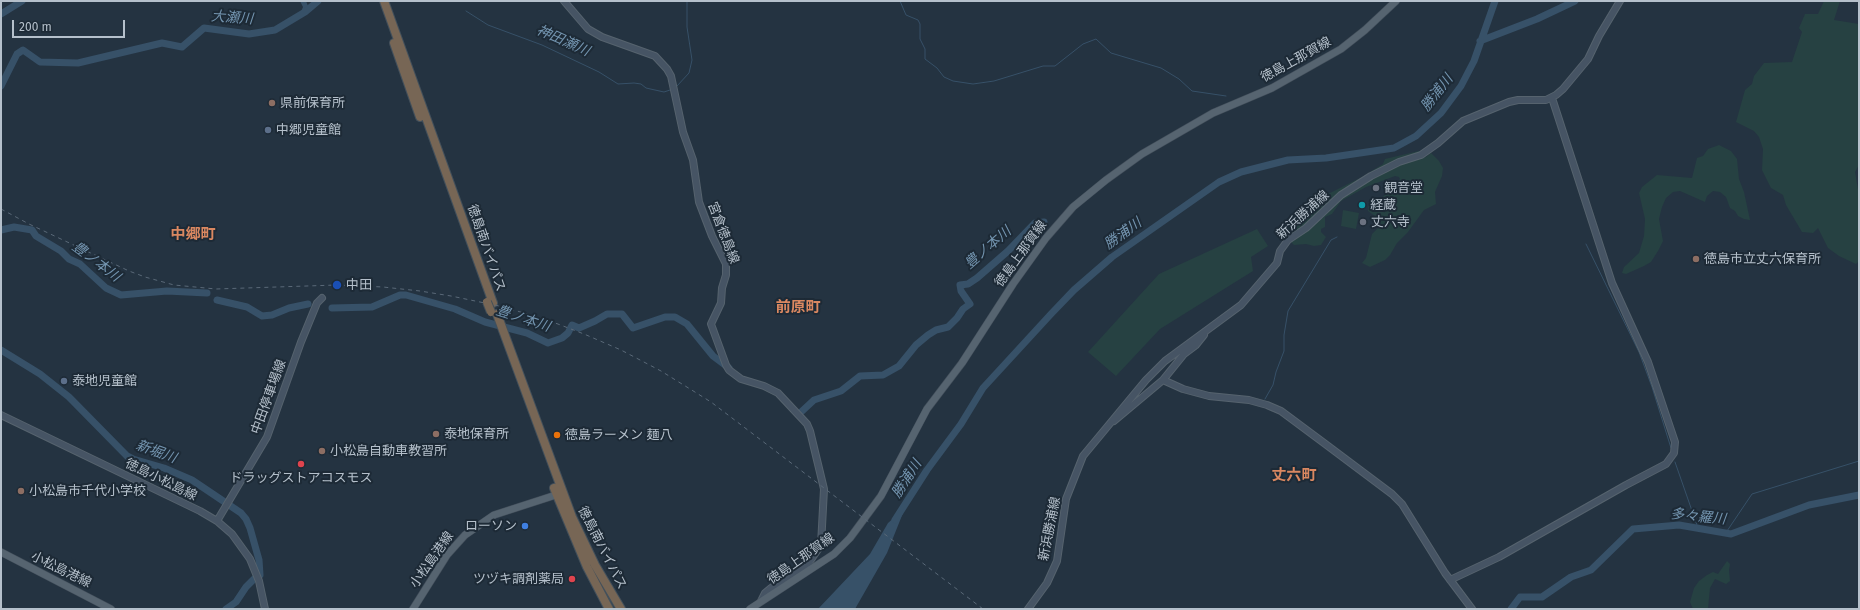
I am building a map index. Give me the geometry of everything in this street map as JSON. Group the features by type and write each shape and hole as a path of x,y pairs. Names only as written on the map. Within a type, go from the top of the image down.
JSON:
{"highway":[{"name":"徳島南バイパス","path":"383,4 559,494 609,609"},
{"name":"徳島南バイパス","path":"582,548 621,609"}],"main road":[{"name":"宮倉徳島線","path":"564,1 588,29 602,37 655,56 667,69 683,132 693,160 699,202 712,236 726,264 726,275 722,288 721,303 711,324 726,365 729,370 741,379 764,386 778,393 807,424 810,431 824,489 821,545 808,564 771,588 765,593 761,601"},
{"name":"徳島上那賀線","path":"750,609 834,554 850,538 881,496 927,409 962,363 1013,284 1046,238 1073,207 1100,184 1142,154 1213,113 1272,88 1341,49 1365,30 1396,1"},
{"path":"1450,580 1499,557 1526,540 1666,464 1674,453 1675,442 1648,362 1612,283 1552,98 1564,89 1588,59 1599,36 1618,4"},
{"name":"新浜勝浦線","path":"1028,609 1047,583 1057,561 1066,499 1083,456 1109,423 1158,368 1241,305 1277,263 1280,251 1288,240 1306,228 1341,195 1371,176 1398,162 1421,155 1438,143 1463,121 1509,102 1552,98"},
{"name":"中田停車場線","path":"217,521 270,431 301,342 317,303 322,298"},
{"path":"1109,423 1122,416 1163,380 1184,354 1196,345 1206,331"},
{"path":"1163,380 1198,394 1217,398 1252,400 1281,411 1392,494 1412,518 1430,550 1472,609"},
{"name":"徳島小松島線","path":"1,415 200,511 217,521 232,534 250,559 259,581 265,609"},
{"name":"小松島港線","path":"413,609 447,555 465,535 494,515 559,494"},
{"name":"小松島港線","path":"1,552 111,609"}],"green space":[{"path":"1824,1 1840,1 1834,20 1859,24 1859,165 1855,172 1859,195 1859,261 1856,264 1839,256 1828,248 1818,228 1813,233 1802,232 1786,205 1783,195 1771,188 1762,170 1763,149 1759,137 1754,131 1736,122 1745,90 1752,84 1754,76 1764,63 1792,62 1802,32 1799,28 1805,14 1818,14"},
{"path":"1719,145 1731,151 1737,159 1739,179 1744,192 1750,220 1738,216 1735,211 1730,208 1726,197 1720,192 1713,191 1707,196 1705,202 1680,191 1673,192 1666,198 1662,207 1659,219 1663,241 1658,251 1651,262 1626,274 1622,273 1624,267 1639,253 1644,236 1645,219 1639,193 1642,187 1657,175 1692,178 1697,158 1703,156 1708,149"},
{"path":"1419,151 1419,158 1426,157 1431,153 1439,161 1443,168 1442,176 1435,192 1436,204 1424,210 1385,260 1370,267 1362,263 1366,258 1372,234 1379,227 1380,222 1379,219 1368,211 1368,207 1372,203 1378,202 1400,179 1399,177 1395,176 1366,187 1341,201 1332,214 1325,217 1325,227 1321,229 1321,232 1326,237 1321,245 1294,245 1291,242 1296,239 1294,233 1289,234 1284,239 1281,239 1279,234 1285,224 1320,198 1362,177 1383,164 1385,159"},
{"path":"1343,210 1359,213 1356,229 1341,226"},
{"path":"1257,229 1268,246 1251,257 1253,271 1160,329 1116,376 1088,352 1159,274"},
{"path":"1727,561 1730,564 1730,581 1726,584 1715,579 1710,588 1708,609 1693,609 1690,602 1694,588 1699,581 1707,575 1713,572 1718,574"}],"water":[{"path":"300,1 306,1 308,6 316,1 321,1 301,17 300,14 303,7"},
{"path":"905,508 887,553 855,609 818,609 870,554 888,523"}],"waterway":[{"name":"神田瀬川","path":"1,14 22,1"},
{"name":"大瀬川","path":"1,86 17,54 23,50 40,62 78,63 162,43 182,47 204,28 249,34 275,30 305,12 318,1"},
{"name":"神田瀬川","path":"677,86 689,73 692,60 687,27 687,1"},
{"path":"900,1 906,15 918,20 920,24 920,39 925,49 925,59 937,68 944,77 953,81 973,84 994,81 1043,66 1055,66 1083,44 1096,39 1111,53 1161,68 1179,79 1192,91 1226,96"},
{"name":"勝浦川","path":"895,520 927,470 961,424 983,388 1074,290 1112,257 1219,182 1241,172 1288,160 1326,158 1394,148 1416,136 1441,113 1461,86 1474,61 1495,1"},
{"path":"1480,41 1537,19 1575,1"},
{"name":"神田瀬川","path":"466,11 488,25 542,45 599,72 618,84 634,83 641,84 646,88 664,92 670,90"},
{"name":"豊ノ本川","path":"800,413 814,400 841,391 860,376 883,375 899,366 916,345 936,330 948,327 963,309 970,304 961,291 960,285 968,284 977,278 1008,251 1035,223 1044,222"},
{"name":"豊ノ本川","path":"1,230 14,227 32,230 36,236 61,251 69,259 80,264 106,288 121,295 167,291 207,293"},
{"path":"1265,399 1273,385 1284,351 1284,335 1288,311 1331,240 1337,237"},
{"path":"1586,244 1639,352 1652,387 1671,448"},
{"name":"豊ノ本川","path":"332,308 372,307 400,295 406,295 455,309 485,322 527,333 548,343 562,338 568,333 572,325 579,328 607,314 622,314 633,328 665,317 675,317 687,324 713,356 729,368"},
{"name":"豊ノ本川","path":"217,300 247,307 262,316 272,315 289,308 308,304"},
{"name":"新堀川","path":"1,350 40,374 69,397 127,456 164,468 192,480 241,513 246,519 250,528 259,560 260,575"},
{"path":"1725,534 1752,494 1859,461"},
{"path":"1675,462 1698,528"},
{"name":"多々羅川","path":"1511,609 1520,597 1542,597 1571,577 1591,570 1633,529 1679,525 1731,534 1809,505 1859,495"},
{"name":"新堀川","path":"226,609 236,602 246,587 254,579"}],"railway":[{"path":"1,209 29,224 129,271 174,285 216,289 337,285 383,287 420,291 504,307 550,321 584,334 621,350 661,371 711,402 983,609"}],"place":[{"name":"県前保育所","path":"272,103"},
{"name":"中郷児童館","path":"268,130"},
{"name":"観音堂","path":"1376,188"},
{"name":"経蔵","path":"1362,205"},
{"name":"丈六寺","path":"1363,222"},
{"name":"徳島市立丈六保育所","path":"1696,259"},
{"name":"中田","path":"337,285"},
{"name":"泰地児童館","path":"64,381"},
{"name":"泰地保育所","path":"436,434"},
{"name":"徳島ラーメン 麺八","path":"557,435"},
{"name":"小松島自動車教習所","path":"322,451"},
{"name":"ドラッグストアコスモス","path":"301,464"},
{"name":"小松島市千代小学校","path":"21,491"},
{"name":"ローソン","path":"525,526"},
{"name":"ツヅキ調剤薬局","path":"572,579"}],"district":[{"name":"中郷町","path":"193,235"},
{"name":"前原町","path":"798,308"},
{"name":"丈六町","path":"1294,476"}]}
